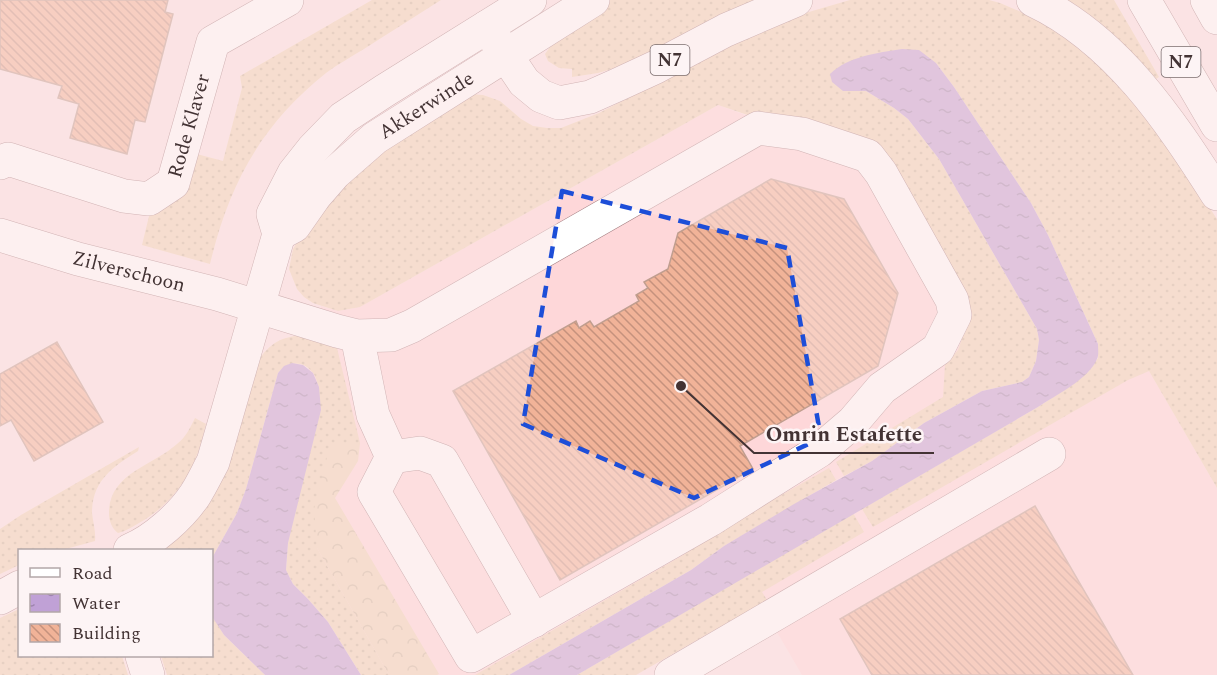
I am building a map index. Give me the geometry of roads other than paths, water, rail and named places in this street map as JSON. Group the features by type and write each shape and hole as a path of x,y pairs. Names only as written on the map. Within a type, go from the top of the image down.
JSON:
{"main road":[{"name":"Rode Klaver","path":"0,163 8,159 124,196 149,198 173,183 213,42 287,0"},
{"name":"Akkerwinde","path":"132,549 160,531 185,508 213,462 279,234 273,214 294,173 343,118 531,0"},
{"name":"Akkerwinde","path":"279,234 294,226 335,173 375,138 593,0"},
{"name":"N7","path":"505,55 524,82 541,96 559,103 590,97 657,68 726,30 796,0"},
{"name":"N7","path":"1033,0 1072,21 1114,57 1161,112 1217,194"},
{"name":"N7","path":"1144,0 1217,125"},
{"path":"1207,0 1217,18"},
{"path":"487,27 505,55"},
{"name":"Zilverschoon","path":"0,235 78,260 217,294 337,331 357,336 391,335 412,326 758,128 802,134 867,156 880,172 952,300 955,315 938,349 882,388 853,422 819,452 710,520 471,656 374,492 392,458"},
{"path":"357,336 373,416 392,458 420,453 442,461 534,621"},
{"path":"671,675 1049,454"},
{"path":"0,598 18,588"},
{"path":"142,657 148,675"}],"water":[{"path":"902,49 919,50 936,63 1031,203 1098,344 1098,357 1093,366 1071,386 1038,407 577,675 509,675 691,570 724,546 794,504 872,461 924,423 982,391 1022,382 1029,377 1036,361 1039,340 1037,329 939,159 908,119 894,108 866,91 843,91 832,82 830,74 846,63 864,56"},
{"path":"292,363 303,365 313,373 319,387 321,410 288,543 286,570 293,584 328,622 361,675 265,675 224,635 213,618 213,556 237,513 246,489 278,373 284,366"}],"place":[{"name":"Omrin Estafette","path":"681,386"}]}
